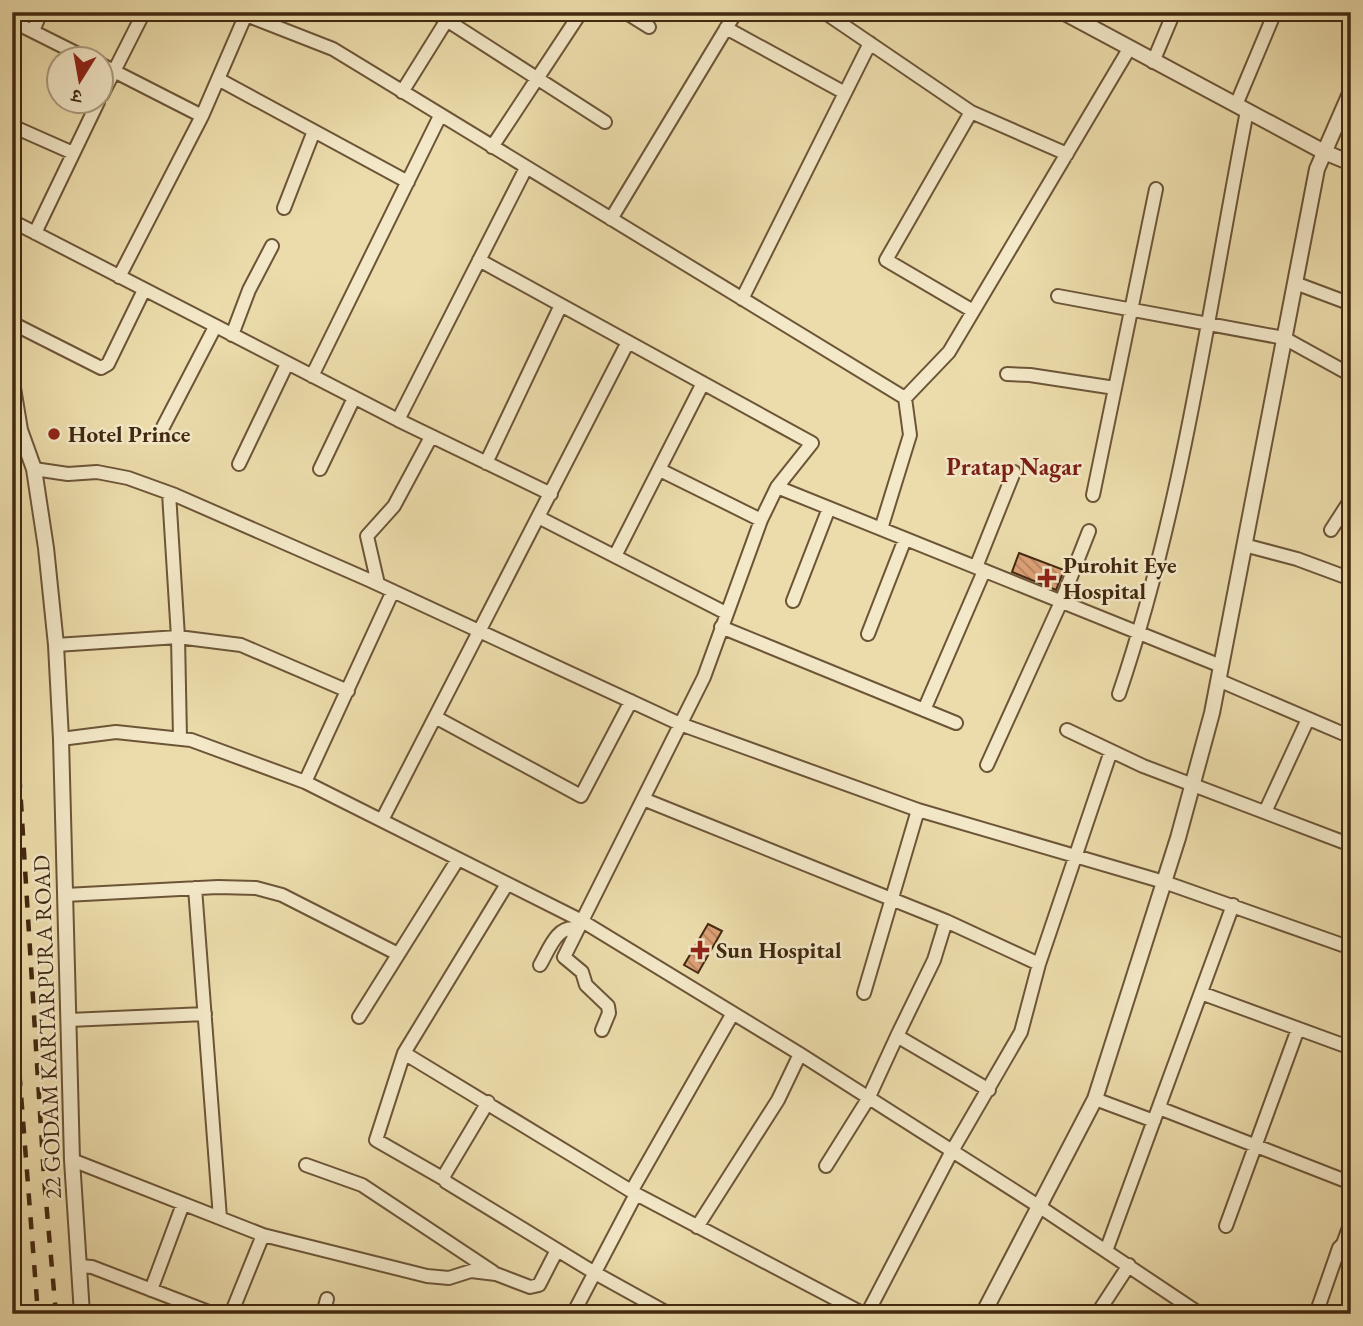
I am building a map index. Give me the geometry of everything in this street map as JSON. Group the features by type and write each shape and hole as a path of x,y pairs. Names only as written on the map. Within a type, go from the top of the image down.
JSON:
{"street":[{"path":"33,31 41,12"},
{"path":"116,54 144,12"},
{"path":"434,12 450,16 605,122"},
{"path":"492,147 581,12"},
{"path":"625,12 649,27"},
{"path":"611,219 736,12"},
{"path":"824,12 971,112 1067,154"},
{"path":"1062,12 1324,152 1351,163"},
{"path":"1153,62 1174,12"},
{"path":"1119,694 1139,634 1181,472 1241,108 1275,12"},
{"path":"119,277 202,116 247,13 333,49 905,398"},
{"path":"402,92 450,16"},
{"path":"12,21 62,46"},
{"path":"726,28 845,93"},
{"path":"742,299 870,43"},
{"path":"905,398 948,352 1129,49"},
{"path":"116,73 202,116"},
{"path":"218,79 408,182"},
{"path":"983,1314 1095,1099 1164,882 1192,785 1219,673 1317,169 1351,91"},
{"path":"971,112 887,260 973,311"},
{"path":"35,233 91,116"},
{"path":"312,376 440,116"},
{"path":"12,126 74,153"},
{"path":"284,208 314,131"},
{"path":"398,420 526,167"},
{"path":"1093,495 1156,189"},
{"path":"12,221 354,398 551,494"},
{"path":"232,335 249,290 272,246"},
{"path":"480,260 812,443 777,487 761,520 704,677 564,957 582,972 586,985 608,1006 609,1013 602,1030"},
{"path":"1295,283 1351,304"},
{"path":"12,323 101,368 108,364 144,290"},
{"path":"1058,296 1284,338 1351,376"},
{"path":"486,463 561,304"},
{"path":"163,427 215,327"},
{"path":"382,820 628,342"},
{"path":"239,464 287,364"},
{"path":"1007,374 1030,374 1115,388"},
{"name":"22 GODAM KARTARPURA ROAD","path":"12,382 20,430 34,469 46,548 56,645 72,1160 82,1314"},
{"path":"615,556 704,383"},
{"path":"320,469 354,398"},
{"path":"881,529 910,435 905,398"},
{"path":"378,584 367,536 394,506 431,437"},
{"path":"34,469 68,474 97,472 128,478 169,493 378,584 681,724 918,810 1164,882 1351,948"},
{"path":"660,470 761,520"},
{"path":"924,710 980,569 1014,472"},
{"path":"777,487 1139,634 1308,719 1351,737"},
{"path":"169,493 178,637 180,738"},
{"path":"1331,530 1351,499"},
{"path":"793,601 829,508"},
{"path":"538,517 726,613"},
{"path":"987,765 1061,602 1089,531"},
{"path":"868,634 905,539"},
{"path":"1244,545 1297,559 1351,579"},
{"path":"305,782 393,591"},
{"path":"721,626 956,723"},
{"path":"56,645 178,637 241,645 348,691"},
{"path":"435,717 581,796 631,701"},
{"path":"1265,812 1308,719"},
{"path":"1067,730 1192,785 1351,845"},
{"path":"61,739 117,732 191,740 305,782 382,820 507,884 733,1013 1040,1207 1199,1313"},
{"path":"404,1053 634,1192 865,1314 952,1151 1021,1032 1039,964 1111,751"},
{"path":"643,799 946,921 1039,964"},
{"path":"864,993 918,810"},
{"path":"359,1017 458,859"},
{"path":"507,884 404,1053 376,1140 595,1273 669,1314"},
{"path":"195,888 220,1218"},
{"path":"65,895 195,888 256,888 282,895 398,954"},
{"path":"1106,1251 1233,905"},
{"path":"826,1166 868,1099 934,960 946,921"},
{"path":"540,965 560,931 580,925"},
{"path":"1201,993 1351,1048"},
{"path":"573,1314 634,1192 733,1013"},
{"path":"69,1020 205,1014"},
{"path":"1226,1226 1298,1029"},
{"path":"897,1036 989,1090"},
{"path":"697,1227 778,1100 800,1054"},
{"path":"1095,1099 1154,1121"},
{"path":"444,1179 488,1102"},
{"path":"1159,1108 1351,1183"},
{"path":"72,1160 263,1235 427,1276 449,1278 471,1271 496,1274"},
{"path":"306,1165 362,1185 496,1274 530,1287 539,1285 558,1250"},
{"path":"151,1290 183,1204"},
{"path":"1316,1314 1339,1248 1347,1245 1351,1223"},
{"path":"231,1314 263,1235"},
{"path":"1097,1314 1129,1265"},
{"path":"79,1266 92,1268 214,1314"},
{"path":"323,1314 327,1299"}],"building":[{"path":"1019,553 1064,570 1056,590 1012,572"},
{"path":"708,924 722,931 698,973 684,965"}],"railway":[{"path":"12,656 44,1178 56,1314"},
{"path":"12,978 38,1314"}],"place":[{"name":"Hotel Prince","path":"54,434"},
{"name":"Purohit Eye Hospital","path":"1047,578"},
{"name":"Sun Hospital","path":"700,950"}],"district":[{"name":"Pratap Nagar","path":"1014,467"}]}
